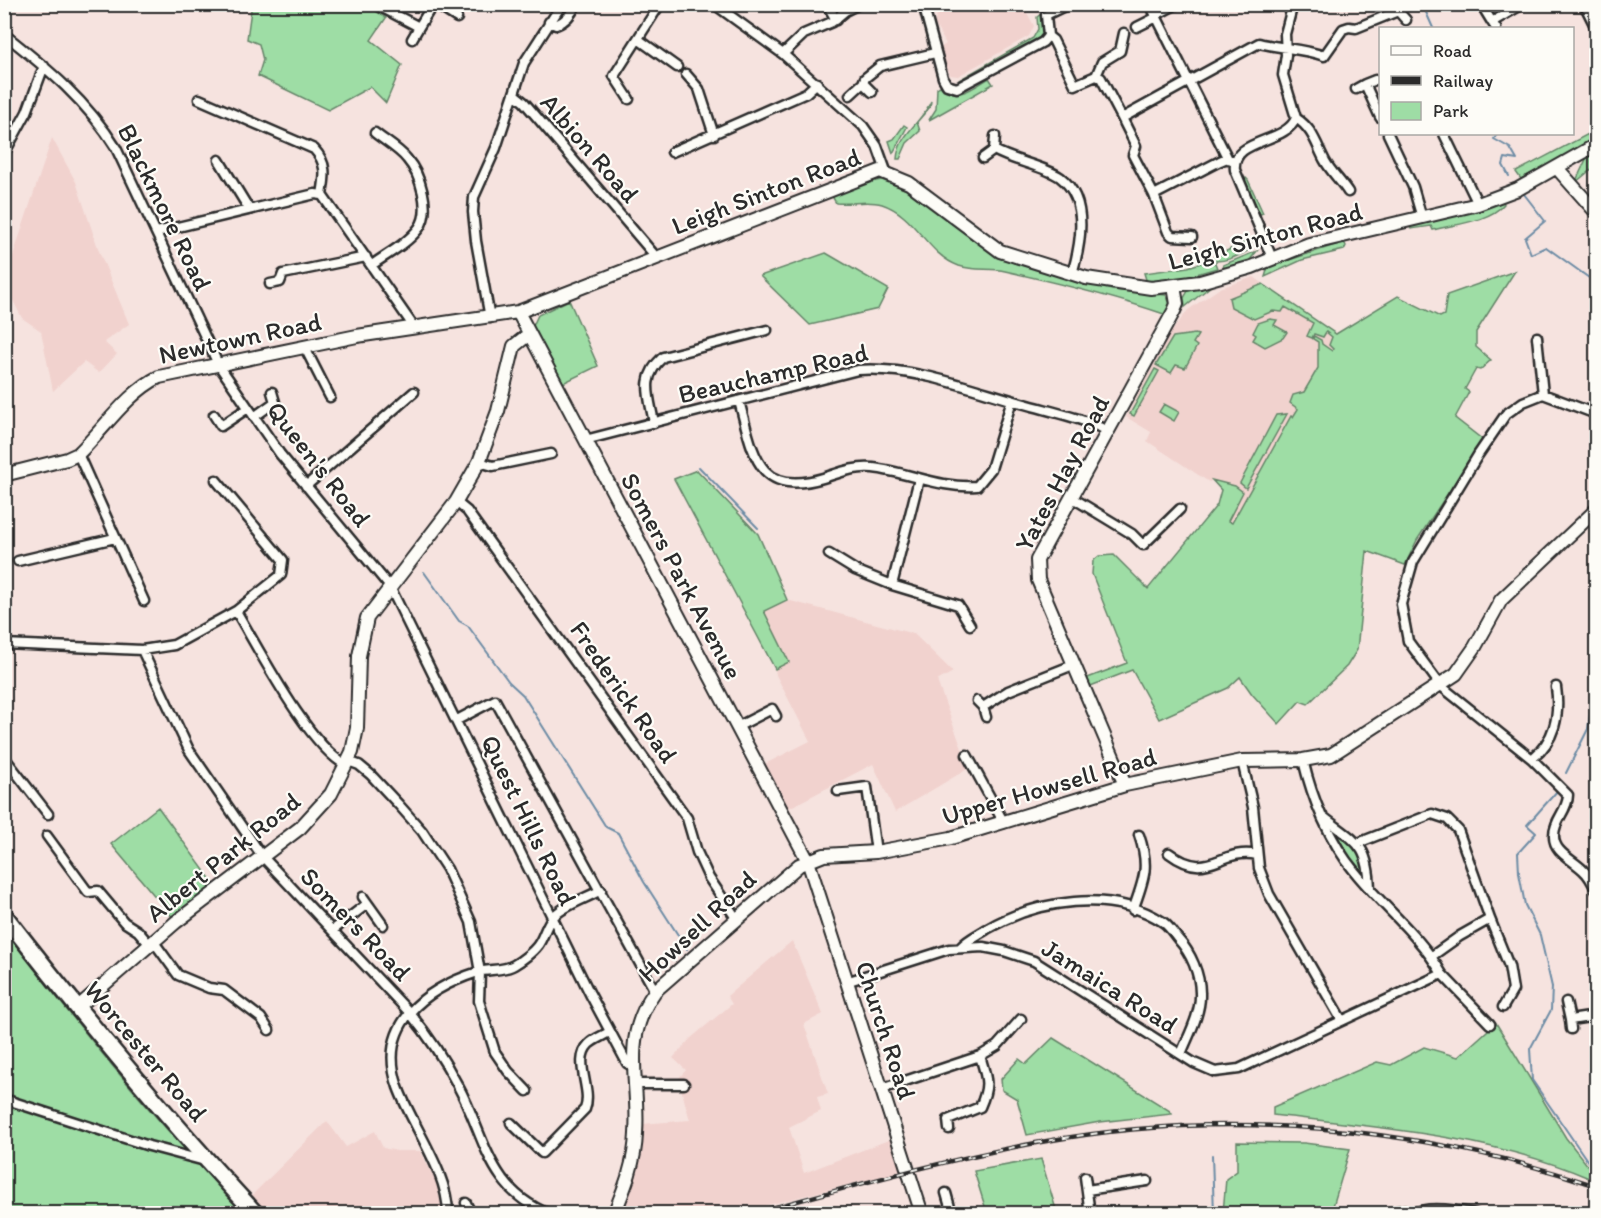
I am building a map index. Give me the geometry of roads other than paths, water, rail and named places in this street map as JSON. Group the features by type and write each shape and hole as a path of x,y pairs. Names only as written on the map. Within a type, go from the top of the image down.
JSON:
{"highway":[{"name":"Worcester Road","path":"4,915 77,1008 207,1161 256,1214"}],"street":[{"path":"375,4 419,27"},
{"path":"412,39 434,4 457,18"},
{"path":"490,318 473,212 474,197 496,148 524,63 562,4"},
{"path":"549,22 556,25 562,23 576,4"},
{"path":"628,99 614,76 660,4"},
{"path":"714,4 783,54 871,135 878,146 886,171"},
{"path":"826,4 836,20"},
{"path":"783,54 810,30 836,20 845,11 859,4"},
{"path":"923,4 945,82 957,88 1043,42 1048,36 1046,15 1069,4"},
{"path":"1150,4 1231,160 1272,258"},
{"path":"1137,27 1177,4"},
{"path":"1293,4 1285,34 1283,75 1296,118 1307,126 1325,160 1348,192"},
{"path":"1481,4 1494,25 1523,4"},
{"path":"1584,4 1593,11 1596,28"},
{"path":"1122,118 1259,43 1286,50 1304,49 1324,56 1343,29 1356,28 1397,8 1406,20"},
{"path":"1048,36 1053,40 1075,85 1096,75 1102,62 1120,51 1124,33"},
{"name":"Blackmore Road","path":"4,34 44,66 98,118 116,148 157,232 218,364"},
{"path":"638,39 676,67"},
{"path":"850,95 880,66 935,53"},
{"path":"4,154 27,112 44,66"},
{"path":"686,74 699,89 714,135"},
{"path":"1096,75 1101,78 1136,146 1133,154 1154,195 1168,232 1172,236 1192,237"},
{"path":"1356,89 1375,80"},
{"path":"672,152 806,93 817,83"},
{"path":"863,83 872,92"},
{"path":"1365,84 1379,115"},
{"name":"Albion Road","path":"514,94 524,102 657,258"},
{"path":"200,99 314,149 321,157 324,167 325,186 322,195"},
{"path":"1154,195 1220,160 1231,160 1237,154 1290,128 1296,118"},
{"path":"372,265 403,244 420,227 424,195 418,174 406,156 375,133"},
{"path":"1388,135 1413,187 1422,218"},
{"path":"1444,135 1478,204"},
{"path":"983,158 994,150 995,136"},
{"name":"Leigh Sinton Road","path":"518,312 873,172 886,171 916,188 1000,251 1072,274 1130,286 1174,286 1211,279 1319,241 1478,204 1506,194 1596,145"},
{"path":"994,150 1059,177 1070,188 1080,218 1080,235 1072,274"},
{"path":"219,160 249,209"},
{"path":"1557,168 1596,212"},
{"path":"157,232 315,194 322,195 414,327"},
{"path":"270,284 280,282 283,274 366,257"},
{"name":"Yates Hay Road","path":"1125,785 1072,664 1036,570 1037,560 1174,311 1177,304 1174,286"},
{"name":"Newtown Road","path":"4,475 67,459 78,454 148,382 159,377 304,346 518,312"},
{"name":"Somers Park Avenue","path":"518,312 808,861"},
{"path":"654,423 648,381 651,368 663,357 767,330"},
{"name":"Albert Park Road","path":"77,1008 152,944 300,828 331,794 347,763 357,728 357,674 363,633 375,604 456,502 479,462 498,411 514,346 529,334"},
{"path":"1537,337 1543,394"},
{"path":"304,346 330,397"},
{"name":"Queen's Road","path":"218,364 306,486 390,587"},
{"name":"Beauchamp Road","path":"585,440 858,370 879,369 904,371 1012,400 1094,423 1108,431"},
{"path":"255,417 278,405 272,392"},
{"path":"306,486 414,392"},
{"path":"1596,414 1543,394 1523,402 1506,414 1413,562 1401,604 1408,641 1441,686 1532,759 1568,795 1568,804 1554,827 1553,837 1558,850 1584,871 1596,890"},
{"path":"739,401 756,460 765,473 779,482 795,484 853,469 871,468 962,487 977,486 991,469 1012,400"},
{"path":"214,415 221,426 248,408"},
{"path":"479,462 494,466 536,453 550,454"},
{"path":"78,454 144,601"},
{"path":"892,585 919,478"},
{"path":"4,644 142,650 174,645 236,611 281,575 282,560 217,484"},
{"path":"1071,497 1132,534 1141,548 1177,511 1167,504"},
{"name":"Frederick Road","path":"456,502 468,511 687,818 697,852 709,878 736,918"},
{"name":"Upper Howsell Road","path":"808,861 824,855 876,852 941,840 1125,785 1242,761 1303,760 1331,755 1441,686 1456,674 1475,648 1501,600 1596,510"},
{"path":"18,561 115,538"},
{"path":"829,554 855,570 892,585 958,605 970,625"},
{"name":"Quest Hills Road","path":"390,587 609,1032 627,1064 634,1067"},
{"path":"236,611 310,731 328,752 347,763 359,765 392,797 422,831 447,869 471,922 480,972 478,1001 495,1052 526,1091"},
{"name":"Somers Road","path":"142,650 189,750 262,856 409,1012 430,1039 459,1088 495,1170 514,1192 536,1208 549,1214"},
{"path":"986,717 980,704 1072,664"},
{"path":"1532,759 1542,751 1551,737 1558,705 1556,687"},
{"path":"457,720 495,699 655,991"},
{"path":"737,727 772,709 776,716"},
{"path":"967,755 1004,823"},
{"path":"4,757 48,814"},
{"path":"1303,760 1311,792 1320,814 1354,872 1432,956 1442,974 1490,1024"},
{"path":"1242,761 1253,807 1259,868 1269,894 1341,1019"},
{"path":"838,792 867,787 876,852"},
{"path":"1320,814 1358,843 1367,858 1370,888"},
{"path":"1358,843 1432,814 1447,819 1458,830 1509,966 1513,990 1503,1007"},
{"path":"47,836 88,892 98,891 123,922 138,931 152,944 178,975 209,988 224,990 261,1018 269,1030"},
{"path":"1133,910 1146,872 1146,858 1139,836"},
{"path":"1169,853 1180,861 1194,865 1209,865 1242,852 1257,855"},
{"name":"Howsell Road","path":"614,1214 631,1171 635,1148 636,1026 644,1007 655,991 736,918 808,861"},
{"name":"Church Road","path":"808,861 922,1214"},
{"path":"448,1214 441,1179 408,1113 397,1083 392,1056 395,1032 409,1012 443,985 480,972 512,966 538,946 553,917 601,890"},
{"path":"333,930 365,901 383,925"},
{"path":"961,947 965,942 1001,921 1047,905 1090,902 1133,910 1163,922 1187,948 1198,975 1201,994 1197,1015 1181,1054"},
{"path":"1432,956 1460,936 1490,919"},
{"name":"Jamaica Road","path":"846,982 961,947 1004,951 1034,961 1181,1054 1215,1072 1232,1071 1442,974"},
{"path":"1566,1002 1570,1024 1596,1016"},
{"path":"881,1089 980,1056 997,1046 1021,1019"},
{"path":"511,1123 542,1153 585,1109 588,1101 582,1055 588,1044 609,1032"},
{"path":"949,1129 948,1120 980,1107 988,1085 980,1056"},
{"path":"634,1084 684,1084"},
{"path":"4,1099 149,1146 207,1161"},
{"path":"1085,1177 1090,1214"},
{"path":"1087,1190 1147,1180"},
{"path":"946,1193 948,1213"},
{"path":"466,1203 471,1214"},
{"path":"1411,1214 1419,1210 1433,1209 1476,1214"}],"waterway":[{"path":"1415,4 1425,10 1433,27"},
{"path":"1496,135 1494,139 1510,148 1517,160 1505,158 1503,165 1509,176"},
{"path":"1524,194 1545,221 1525,238 1531,254 1546,247 1596,283"},
{"path":"699,467 758,528"},
{"path":"424,572 459,621 468,626 509,682 523,695 606,827 618,833 644,882 687,949"},
{"path":"1566,773 1588,729 1593,694 1596,690"},
{"path":"1558,790 1527,825 1536,833 1518,853 1525,905 1540,935 1552,987 1551,1010 1530,1049 1532,1080 1593,1169 1594,1178"},
{"path":"1212,1155 1214,1214"},
{"path":"1591,1206 1593,1214"}],"railway":[{"path":"750,1214 895,1175 1004,1149 1111,1132 1181,1126 1251,1125 1322,1129 1391,1137 1461,1149 1529,1165 1596,1186"}]}
